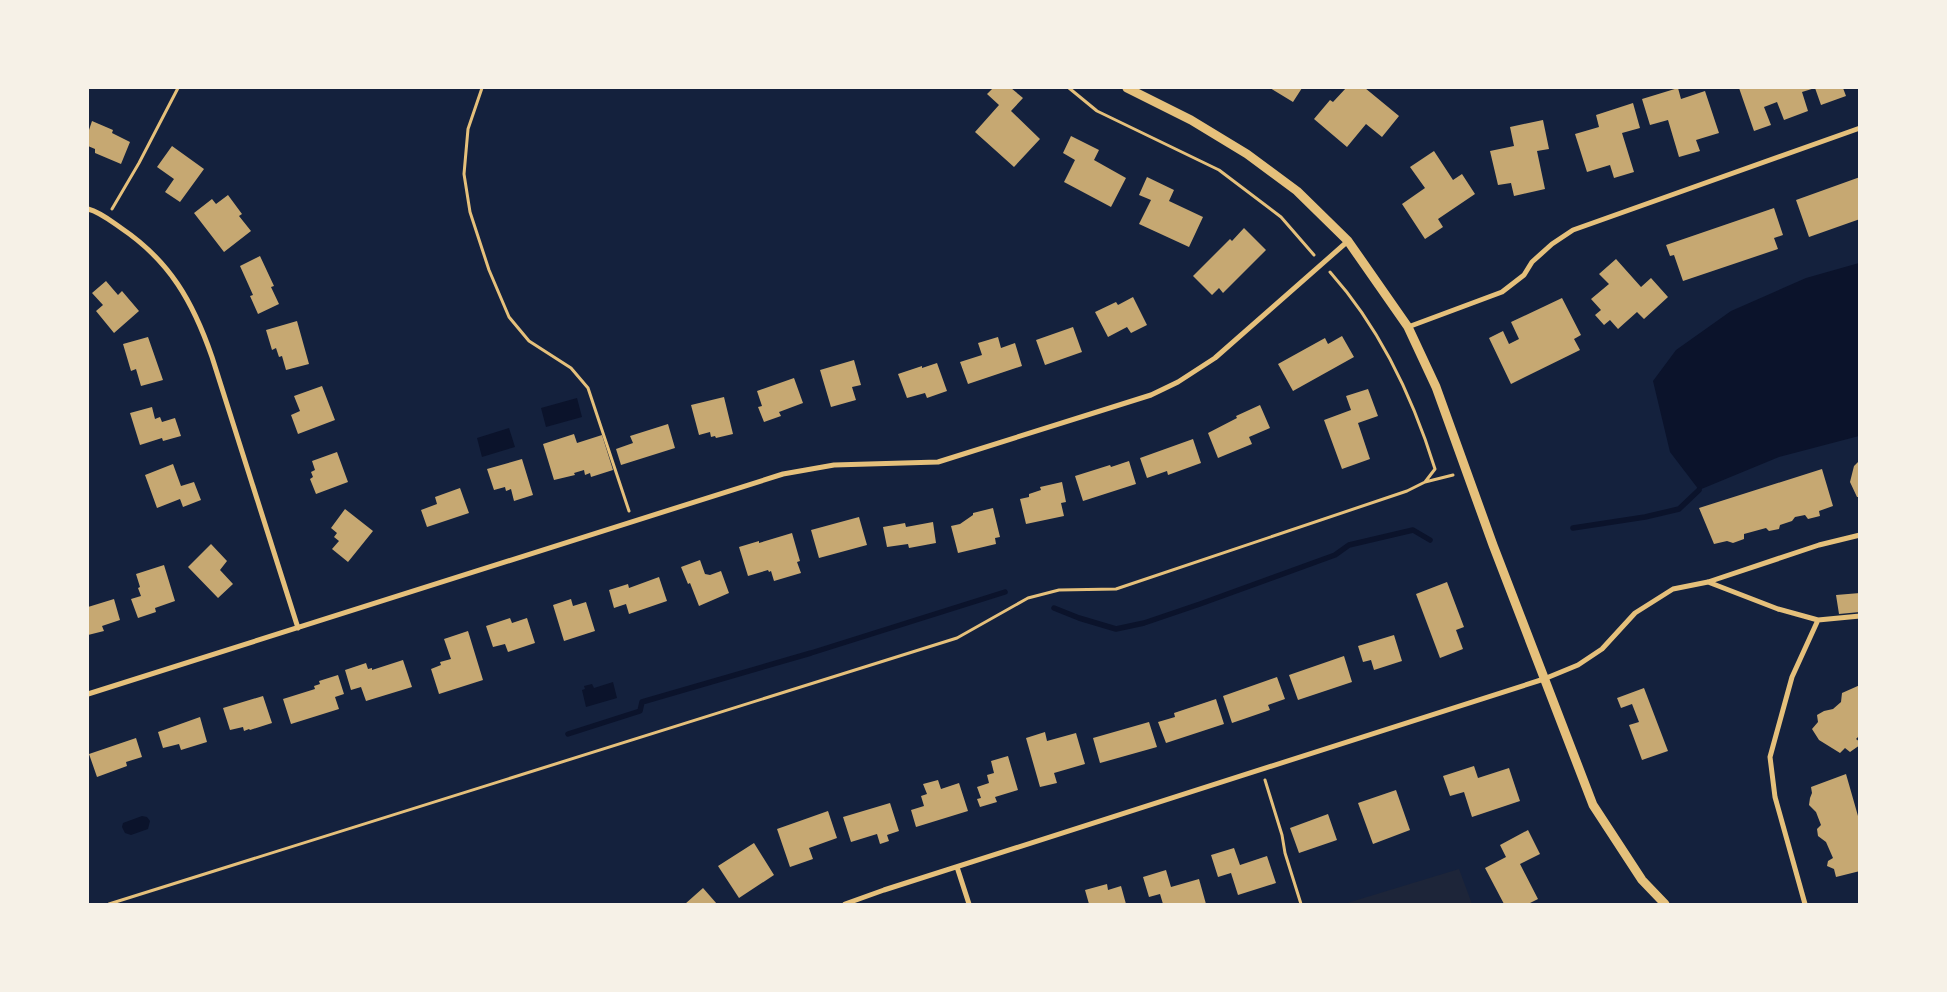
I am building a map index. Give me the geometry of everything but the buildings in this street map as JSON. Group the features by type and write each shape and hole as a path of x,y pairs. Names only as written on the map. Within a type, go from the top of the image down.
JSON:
{"street":[{"path":"1128,88 1191,120 1247,154 1297,191 1348,241 1408,327 1436,387 1592,805 1642,880 1665,904"},
{"path":"1408,327 1502,292 1524,275 1532,262 1552,244 1573,230 1860,128"},
{"path":"88,209 107,218 140,241 162,263 181,288 197,316 212,357 298,628"},
{"path":"88,694 783,474 834,465 938,462 1152,395 1178,382 1215,358 1348,241"},
{"path":"845,904 1544,679 1578,665 1602,649 1635,613 1674,589 1708,582 1819,545 1860,535"},
{"path":"1708,582 1778,609 1818,620 1860,616"},
{"path":"1805,904 1775,797 1770,757 1792,677 1818,620"},
{"path":"957,867 969,904"}],"path":[{"path":"107,218 139,163 178,88"},
{"path":"482,88 468,129 464,174 470,212 489,270 509,317 529,341 571,368 588,388 632,523"},
{"path":"1070,88 1097,111 1219,170 1281,218 1338,280 1375,331 1405,388 1435,469 1425,482"},
{"path":"109,904 957,638 1028,598 1059,590 1116,589 1398,494 1425,482 1466,471"},
{"path":"1262,770 1301,904"}],"shaded area":[{"path":"1859,263 1859,436 1779,457 1699,490 1670,452 1653,381 1676,350 1731,311 1806,278"},
{"path":"577,398 582,417 546,427 541,408"},
{"path":"509,428 515,447 482,457 477,438"},
{"path":"613,682 617,698 586,707 582,690 585,689 584,686 592,684 594,688"},
{"path":"142,816 147,817 150,821 148,829 131,835 125,833 122,827 123,823"},
{"path":"1459,869 1472,904 1344,904"}],"waterway":[{"path":"1573,528 1645,517 1679,509 1699,490"},
{"path":"1054,608 1116,629 1144,623 1200,604 1335,555 1349,545 1413,530 1430,540"},
{"path":"568,734 640,711 642,702 811,653 1005,592"}]}
